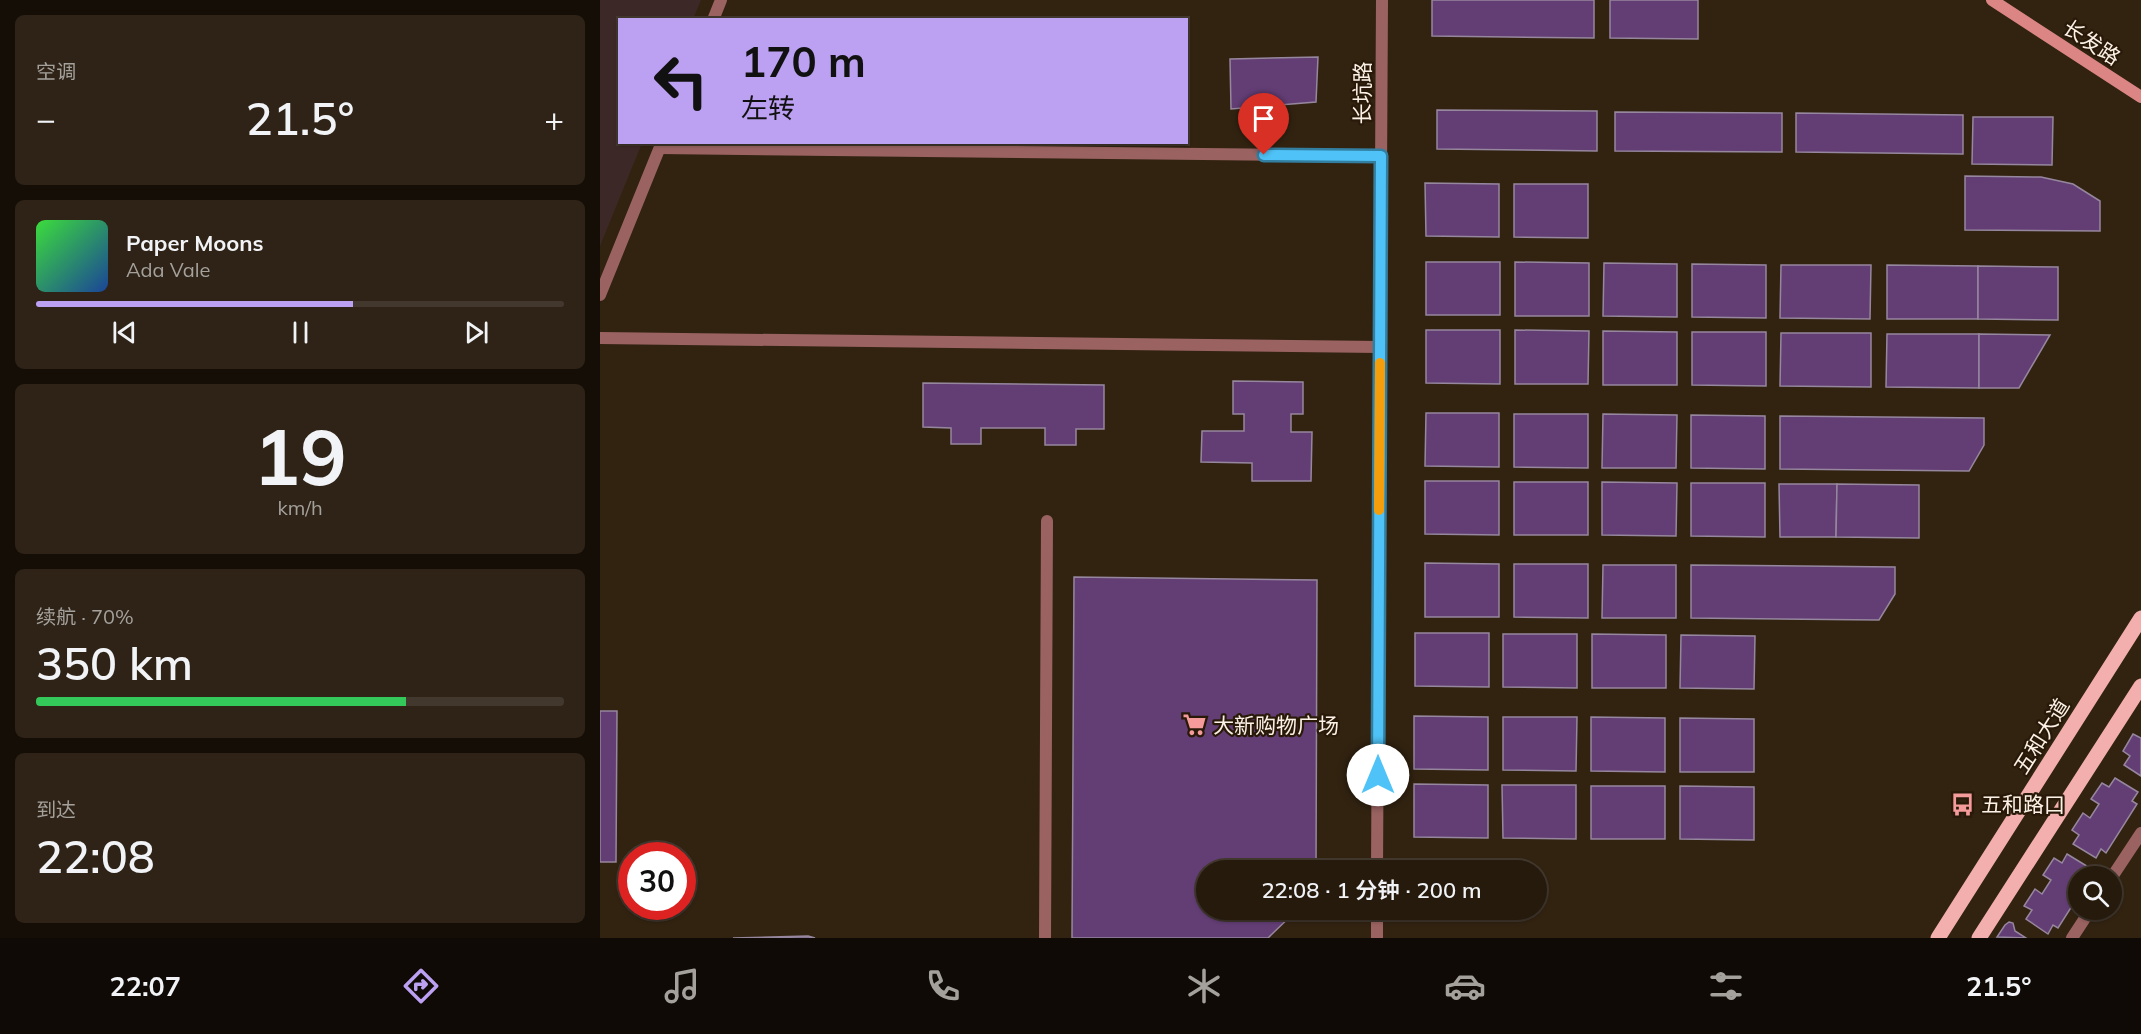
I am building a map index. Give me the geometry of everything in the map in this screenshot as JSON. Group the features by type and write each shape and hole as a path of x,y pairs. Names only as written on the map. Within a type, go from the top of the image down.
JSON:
{"main road":[{"name":"五和大道","path":"1938,938 2141,618"},
{"path":"1979,938 2141,686"}],"street":[{"path":"714,18 721,0"},
{"name":"长坑路","path":"1377,860 1382,0"},
{"name":"长发路","path":"1992,0 2141,97"},
{"path":"600,295 661,145 1381,156"},
{"path":"600,338 1380,346"},
{"path":"1045,938 1047,521"},
{"path":"2119,866 2141,832"},
{"path":"1377,920 1377,938"},
{"path":"2072,938 2084,920"}],"shaded area":[{"path":"600,0 701,0 693,18 618,18 618,144 642,144 600,246"}],"building":[{"path":"1432,0 1594,0 1594,38 1432,36"},
{"path":"1610,0 1698,0 1698,39 1610,38"},
{"path":"1318,57 1316,102 1231,109 1230,59"},
{"path":"1437,110 1597,111 1597,151 1437,149"},
{"path":"1615,112 1782,113 1782,152 1615,151"},
{"path":"1796,113 1963,115 1963,154 1796,152"},
{"path":"1973,117 2053,117 2052,165 1972,164"},
{"path":"1965,176 2041,177 2073,184 2100,201 2100,231 1965,230"},
{"path":"1425,183 1499,184 1499,237 1426,236"},
{"path":"1514,184 1588,184 1588,238 1514,237"},
{"path":"1426,262 1500,262 1500,315 1426,315"},
{"path":"1515,262 1589,263 1589,316 1515,316"},
{"path":"1604,263 1677,264 1677,317 1603,316"},
{"path":"1692,264 1766,265 1766,318 1692,317"},
{"path":"1781,265 1871,265 1870,319 1780,318"},
{"path":"1887,265 1978,266 1978,319 1887,319"},
{"path":"1978,266 2058,267 2058,320 1978,319"},
{"path":"1426,330 1500,330 1500,384 1426,383"},
{"path":"1515,330 1589,331 1588,384 1515,384"},
{"path":"1603,331 1677,332 1677,385 1603,385"},
{"path":"1692,332 1766,332 1766,386 1692,385"},
{"path":"1781,333 1871,333 1871,387 1780,386"},
{"path":"1887,334 1979,334 1979,388 1886,387"},
{"path":"1979,334 2050,335 2019,388 1979,388"},
{"path":"1233,381 1303,382 1303,414 1291,414 1291,432 1312,432 1311,481 1252,481 1252,463 1201,462 1202,431 1244,431 1244,414 1233,414"},
{"path":"923,383 1104,385 1104,429 1076,429 1076,445 1045,445 1045,428 981,428 981,444 951,444 951,428 923,427"},
{"path":"1426,413 1499,413 1499,467 1425,466"},
{"path":"1514,414 1588,414 1588,468 1514,467"},
{"path":"1603,414 1677,415 1676,468 1602,468"},
{"path":"1691,415 1765,416 1765,469 1691,468"},
{"path":"1780,416 1984,418 1984,445 1969,471 1780,469"},
{"path":"1425,481 1499,481 1499,535 1425,534"},
{"path":"1514,482 1588,482 1588,535 1514,535"},
{"path":"1602,482 1677,483 1676,536 1602,535"},
{"path":"1691,483 1765,483 1765,537 1691,536"},
{"path":"1779,484 1837,484 1836,537 1780,537"},
{"path":"1837,484 1919,485 1919,538 1836,537"},
{"path":"1425,563 1499,564 1499,617 1425,617"},
{"path":"1514,564 1588,564 1588,618 1514,617"},
{"path":"1603,565 1676,565 1676,618 1602,618"},
{"path":"1691,565 1895,567 1895,594 1879,620 1691,618"},
{"name":"大新购物广场","path":"1074,577 1317,580 1316,860 1196,860 1196,920 1287,920 1268,938 1072,938"},
{"path":"1415,633 1489,633 1489,687 1415,686"},
{"path":"1503,634 1577,634 1577,688 1503,687"},
{"path":"1592,634 1666,635 1666,688 1592,688"},
{"path":"1681,635 1755,636 1754,689 1680,688"},
{"path":"600,711 617,711 616,862 600,862"},
{"path":"1414,716 1488,717 1488,770 1414,769"},
{"path":"1503,717 1577,717 1576,771 1503,770"},
{"path":"1591,717 1665,718 1665,772 1591,771"},
{"path":"1680,718 1754,719 1754,772 1680,772"},
{"path":"2133,734 2141,738 2141,776 2124,765 2130,756 2123,751"},
{"path":"2115,778 2138,792 2132,801 2137,804 2106,853 2101,849 2096,858 2073,844 2079,835 2072,830 2083,813 2090,818 2099,804 2091,799 2102,783 2109,787"},
{"path":"1414,784 1488,785 1488,838 1414,837"},
{"path":"1502,785 1576,785 1576,839 1503,838"},
{"path":"1591,786 1665,786 1665,839 1591,839"},
{"path":"1680,786 1754,787 1754,840 1680,839"},
{"path":"2067,854 2087,866 2068,866 2068,912 2058,928 2053,925 2048,934 2026,919 2032,910 2024,906 2035,889 2042,894 2051,880 2043,875 2054,858 2062,863"},
{"path":"2009,922 2013,923 2015,931 2026,938 1997,937"},
{"path":"808,936 815,938 733,938"}],"slow traffic":[{"path":"1379,510 1380,363"}],"place":[{"name":"大新购物广场","path":"1195,725"},
{"name":"五和路口","path":"1963,804"}],"route":[{"path":"1264,155 1381,156 1378,775"}]}
